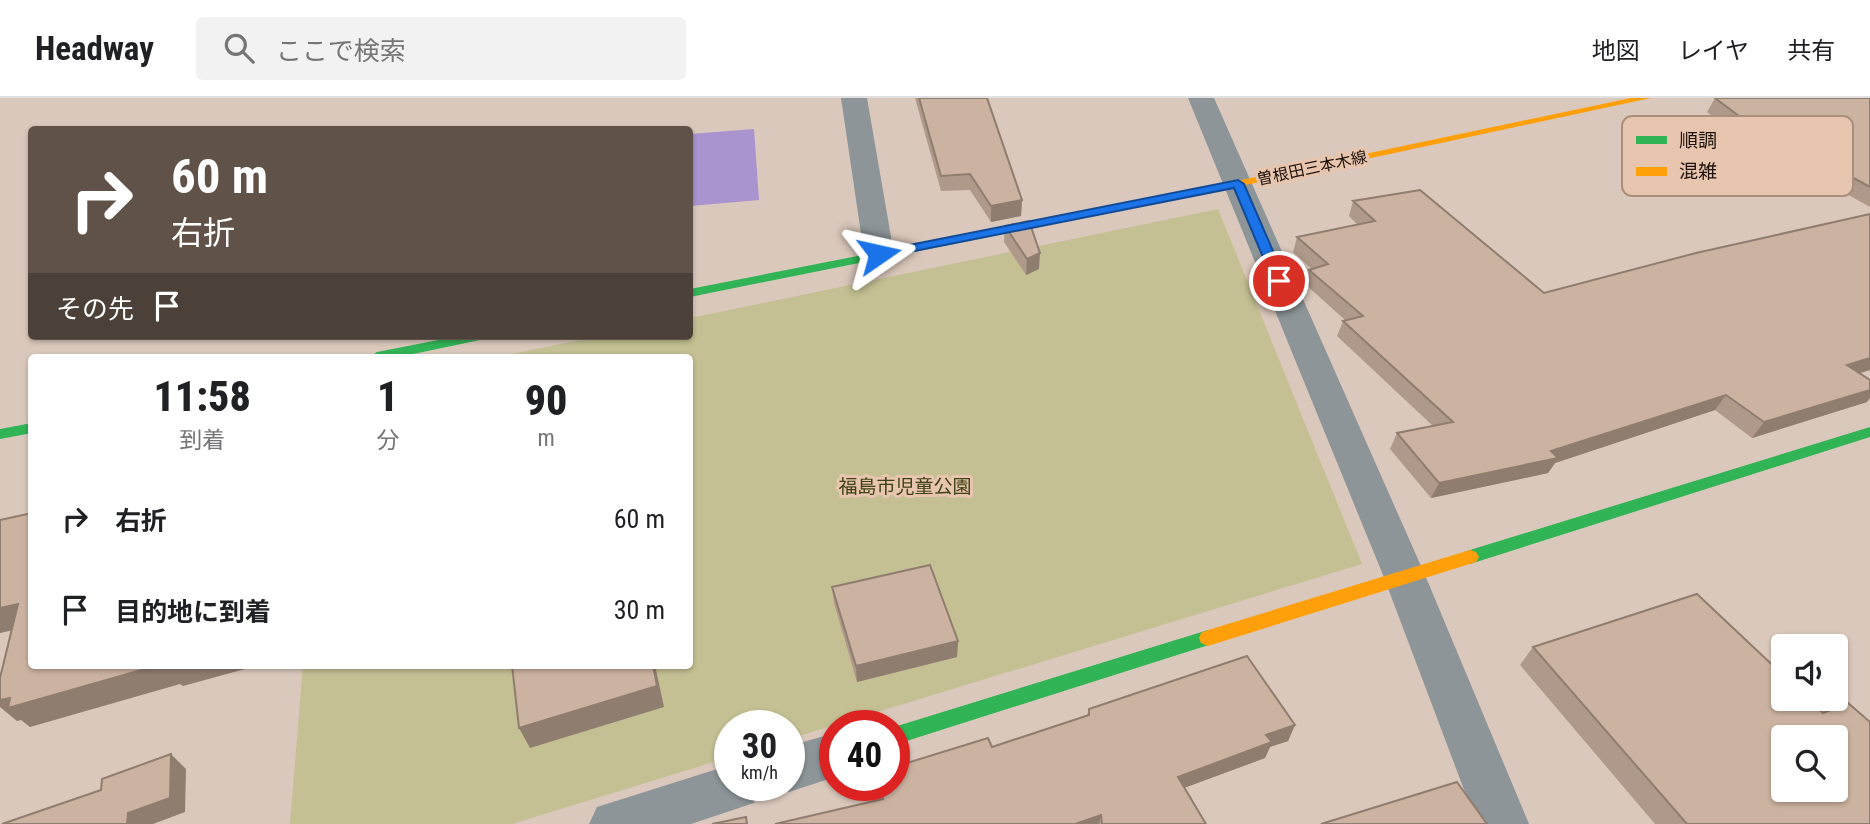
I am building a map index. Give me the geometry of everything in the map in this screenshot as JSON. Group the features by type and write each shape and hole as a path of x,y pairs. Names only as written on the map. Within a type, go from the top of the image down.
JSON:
{"street":[{"path":"854,98 879,254"},
{"path":"1201,98 1404,575 1503,824"},
{"name":"曽根田三本木線","path":"693,292 1238,184 1646,98"},
{"path":"392,354 460,340"},
{"path":"0,434 28,429"},
{"path":"910,731 1870,432"},
{"path":"615,824 714,793"}],"green space":[{"name":"福島市児童公園","path":"1218,209 1362,564 884,710 819,710 819,730 805,734 805,710 714,710 714,762 512,824 290,824 303,669 693,669 693,354 512,354 580,340 693,340 693,317"}],"shaded area":[{"path":"754,129 759,200 693,206 693,134"}],"building":[{"path":"919,98 987,98 1022,200 991,206 970,174 941,176"},
{"path":"1715,98 1870,98 1870,187 1853,178 1853,116 1739,116"},
{"path":"1420,190 1544,293 1696,253 1870,214 1870,358 1847,365 1870,380 1870,390 1764,422 1726,395 1551,451 1558,458 1439,483 1397,433 1453,422 1343,321 1363,316 1309,270 1328,264 1297,237 1375,221 1353,201"},
{"path":"1029,221 1040,253 1027,259 1005,226"},
{"path":"28,514 28,669 145,669 8,708 10,698 0,700 0,678 18,604 0,608 0,520"},
{"path":"930,565 958,641 856,666 832,587"},
{"path":"1697,594 1771,664 1771,711 1848,711 1848,703 1870,722 1870,824 1687,824 1533,647"},
{"path":"1247,656 1295,725 1266,735 1272,742 1178,777 1206,824 1102,824 1101,815 1075,824 775,824 874,801 910,801 910,762 988,738 992,747 1089,715 1089,709"},
{"path":"512,669 654,669 657,686 519,728"},
{"path":"171,754 170,798 128,813 127,824 2,824 101,790 102,779"},
{"path":"1457,782 1487,824 1321,824"},
{"path":"746,817 747,824 712,824"}],"traffic: fast":[{"path":"693,292 1213,189"},
{"path":"392,354 460,340"},
{"path":"0,434 28,429"},
{"path":"1470,557 1870,432"},
{"path":"910,731 1208,638"}],"traffic: slow":[{"path":"1213,189 1646,98"},
{"path":"1208,638 1470,557"}],"route":[{"path":"879,254 1238,184 1279,281"}]}
